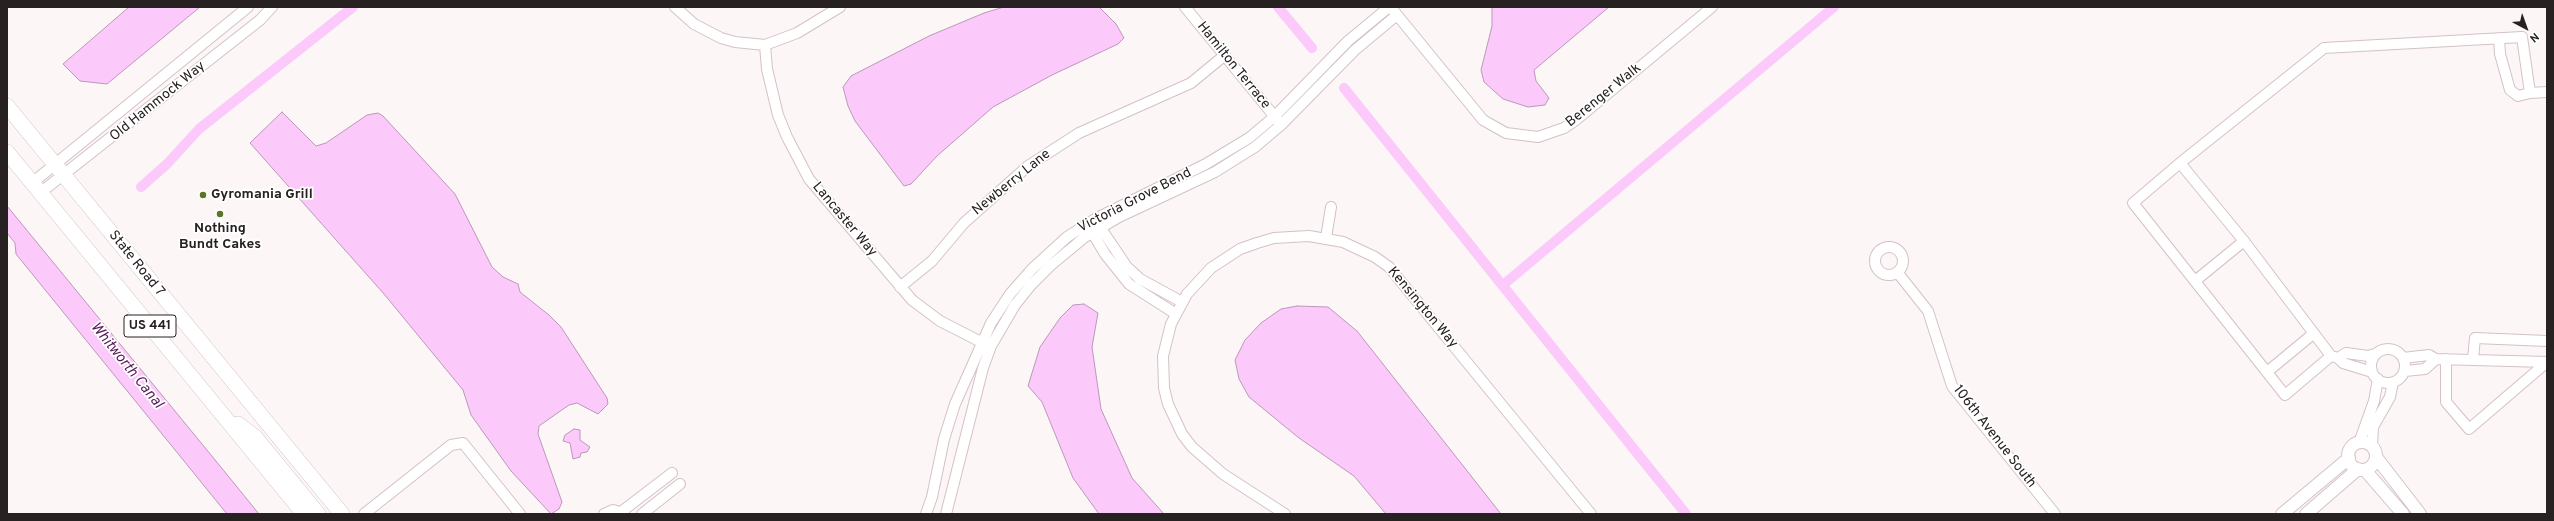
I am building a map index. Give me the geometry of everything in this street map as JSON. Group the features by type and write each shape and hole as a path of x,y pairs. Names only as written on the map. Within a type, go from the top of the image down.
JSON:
{"main road":[{"name":"State Road 7","path":"7,106 342,514"},
{"name":"State Road 7","path":"7,152 304,514"},
{"path":"223,416 238,423 255,437 318,514"}],"street":[{"name":"Old Hammock Way","path":"36,188 59,170 248,7"},
{"name":"Old Hammock Way","path":"36,188 260,20 272,7"},
{"path":"675,7 694,24 721,38 742,44 764,46 796,33 840,7"},
{"name":"Hamilton Terrace","path":"1184,7 1278,121"},
{"name":"Berenger Walk","path":"1392,10 1483,120 1506,133 1538,137 1564,128 1576,120 1712,7"},
{"name":"Victoria Grove Bend","path":"926,514 932,497 944,439 955,404 987,344 1031,285 1066,252 1096,231 1119,217 1214,172 1255,147 1278,121 1355,50 1392,10"},
{"path":"2530,93 2522,37 2324,48 2180,163 2133,203 2285,395 2334,357 2346,352 2368,356 2380,351 2391,349 2403,358 2429,355 2441,359 2473,359 2547,363"},
{"path":"2499,38 2500,54 2510,90 2518,96 2530,93 2547,92"},
{"name":"Lancaster Way","path":"764,46 776,108 797,158 809,179 900,287 940,322 987,344"},
{"name":"Newberry Lane","path":"900,287 932,261 968,219 1028,166 1079,133 1191,83 1225,55"},
{"name":"Victoria Grove Bend","path":"946,514 983,368 991,323 1010,294 1032,269 1066,237 1091,221 1230,152 1278,121"},
{"path":"2180,163 2244,241 2313,334 2334,357 2343,363 2375,376 2382,382 2393,382 2402,376 2405,370 2403,358"},
{"path":"1326,238 1331,207"},
{"path":"1091,221 1105,254 1129,284 1176,314"},
{"path":"1096,231 1127,267 1136,275 1182,302"},
{"name":"Kensington Way","path":"1285,514 1244,489 1204,459 1182,434 1174,420 1164,388 1163,372 1166,339 1176,314 1190,290 1211,268 1240,249 1274,238 1309,236 1326,238 1360,248 1390,267 1591,514"},
{"path":"2194,281 2244,241"},
{"name":"106th Avenue South","path":"1897,272 1928,311 1952,386 2055,514"},
{"path":"2267,372 2313,334"},
{"path":"2473,359 2475,338 2547,341"},
{"path":"2375,354 2371,365 2375,376 2374,400 2359,443 2350,450 2349,458 2352,465 2362,470 2403,514"},
{"path":"2441,359 2446,402 2469,429 2547,363"},
{"path":"2405,370 2425,369 2441,359"},
{"path":"2306,514 2362,470 2372,465 2374,452 2373,427 2390,397 2393,382"},
{"path":"364,514 451,444 463,443 520,514"},
{"path":"2359,443 2366,443 2374,452 2379,464 2420,514"},
{"path":"2282,514 2349,458"},
{"path":"604,514 613,510 622,513 672,473"},
{"path":"642,514 680,484"}],"water":[{"path":"129,7 200,7 107,84 80,81 63,64"},
{"path":"1004,7 1099,7 1116,24 1124,38 1118,44 1052,75 993,107 937,156 911,184 904,186 855,121 848,106 843,87 851,76 929,36 984,13"},
{"path":"1492,7 1609,7 1534,70 1536,81 1549,98 1545,105 1528,107 1503,99 1484,82 1481,70 1492,26"},
{"path":"282,112 316,146 326,143 367,115 378,113 383,116 455,194 492,267 503,277 518,284 520,292 549,315 561,327 607,398 608,404 598,414 577,403 569,405 539,426 538,434 562,502 559,509 551,514 511,471 471,415 463,390 384,294 250,143"},
{"name":"Whitworth Canal","path":"7,206 259,514 227,514 16,254 15,243 7,233"},
{"path":"1084,304 1098,313 1092,347 1101,409 1132,478 1164,514 1099,514 1073,478 1042,402 1028,386 1040,347 1060,318 1073,305"},
{"path":"1297,306 1328,307 1357,331 1501,514 1386,514 1354,476 1299,438 1249,397 1239,379 1235,360 1245,340 1261,323 1281,309"},
{"path":"574,429 580,430 580,440 590,447 587,452 581,453 580,457 573,459 570,443 563,441 565,435"}],"waterway":[{"path":"141,187 167,164 199,129 353,7"},
{"path":"1278,7 1312,48"},
{"path":"1503,285 1834,7"},
{"path":"1344,88 1686,514"}],"place":[{"name":"Gyromania Grill","path":"203,195"},
{"name":"Nothing Bundt Cakes","path":"220,214"}]}
